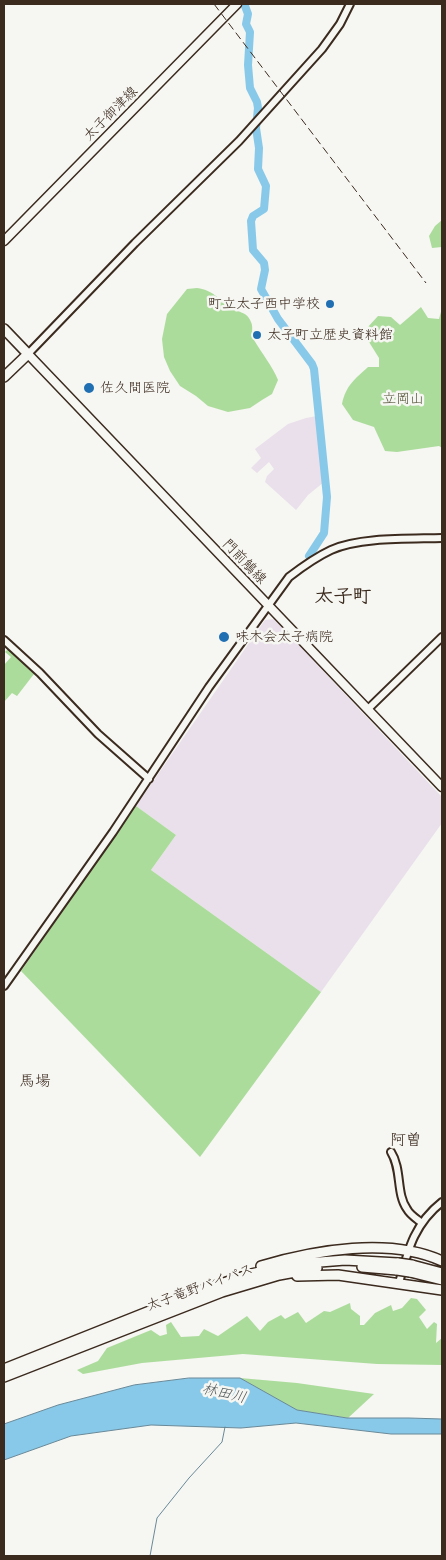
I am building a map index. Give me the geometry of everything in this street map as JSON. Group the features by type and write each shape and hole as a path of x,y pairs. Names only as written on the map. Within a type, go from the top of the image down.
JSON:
{"highway":[{"path":"4,329 28,354 4,377"},
{"path":"206,1289 249,1270 289,1258 376,1247 407,1251 442,1260"},
{"name":"太子竜野バイパス","path":"4,1369 206,1289 251,1274 295,1264 345,1260 442,1273"},
{"name":"太子竜野バイパス","path":"4,1378 222,1292 279,1275 308,1269 340,1266 398,1266"},
{"name":"太子竜野バイパス","path":"411,1269 442,1280"},
{"path":"279,1275 338,1275 442,1290"}],"main road":[{"name":"太子御津線","path":"4,241 237,4"},
{"name":"門前鵤線","path":"28,354 442,787"}],"street":[{"path":"28,354 135,243 239,141 322,49 340,24 350,4"},
{"path":"4,986 103,847 210,687 289,578 332,550 366,542 442,538"},
{"path":"368,709 442,637"},
{"path":"4,640 40,673 111,746 149,778"},
{"path":"391,1152 396,1159 404,1205 422,1223"},
{"path":"399,1283 407,1251 422,1223 442,1202"}],"shaded area":[{"path":"317,416 324,482 308,495 296,510 265,482 267,476 274,469 269,462 257,473 251,468 261,458 255,449 288,424"},
{"path":"274,619 442,797 442,823 321,992 151,870 176,835 136,806 265,620"}],"green space":[{"path":"442,220 442,247 432,248 429,236 435,226"},
{"path":"197,288 212,293 230,307 249,318 252,324 253,338 278,380 272,394 250,408 228,412 208,406 180,386 170,371 164,357 162,339 167,314 187,289"},
{"name":"立岡山","path":"421,307 428,318 439,319 442,308 442,448 439,446 397,452 385,451 374,427 353,420 342,404 346,392 355,379 368,367 379,367 379,358 369,342 367,328 378,316 391,317 400,325"},
{"path":"8,649 34,674 17,696 12,693 4,702 4,665 11,657 5,652"},
{"path":"136,806 176,835 151,870 321,992 200,1157 21,971"},
{"path":"411,1298 417,1299 426,1310 419,1317 427,1329 434,1322 437,1324 436,1343 442,1338 442,1365 377,1364 243,1354 142,1363 83,1374 77,1370 98,1361 107,1348 151,1330 160,1336 167,1334 166,1325 171,1322 181,1337 199,1336 204,1329 218,1336 247,1316 260,1331 268,1322 281,1315 285,1319 298,1312 306,1323 324,1311 330,1312 350,1303 351,1309 360,1316 360,1325 364,1325 375,1313 391,1305 393,1311 402,1308"},
{"path":"240,1378 297,1383 374,1394 348,1418 296,1410"}],"water":[{"name":"林田川","path":"189,1378 240,1378 297,1410 347,1418 442,1419 442,1434 391,1434 296,1423 241,1428 151,1425 71,1436 4,1460 4,1424 58,1405 134,1385"}],"waterway":[{"path":"245,6 248,14 246,24 250,32 248,65 250,88 258,108 256,128 259,148 258,169 266,186 264,209 253,216 251,221 253,250 264,263 265,270 261,289 278,319 314,369 327,497 324,533 309,556"},
{"path":"150,1556 157,1518 189,1478 222,1442 225,1427"}],"railway":[{"path":"214,4 426,283"}],"place":[{"name":"町立太子西中学校","path":"330,304"},
{"name":"太子町立歴史資料館","path":"257,335"},
{"name":"佐久間医院","path":"89,388"},
{"name":"味木会太子病院","path":"224,637"}],"district":[{"name":"太子町","path":"343,597"},
{"name":"馬場","path":"35,1082"},
{"name":"阿曽","path":"406,1141"}]}
